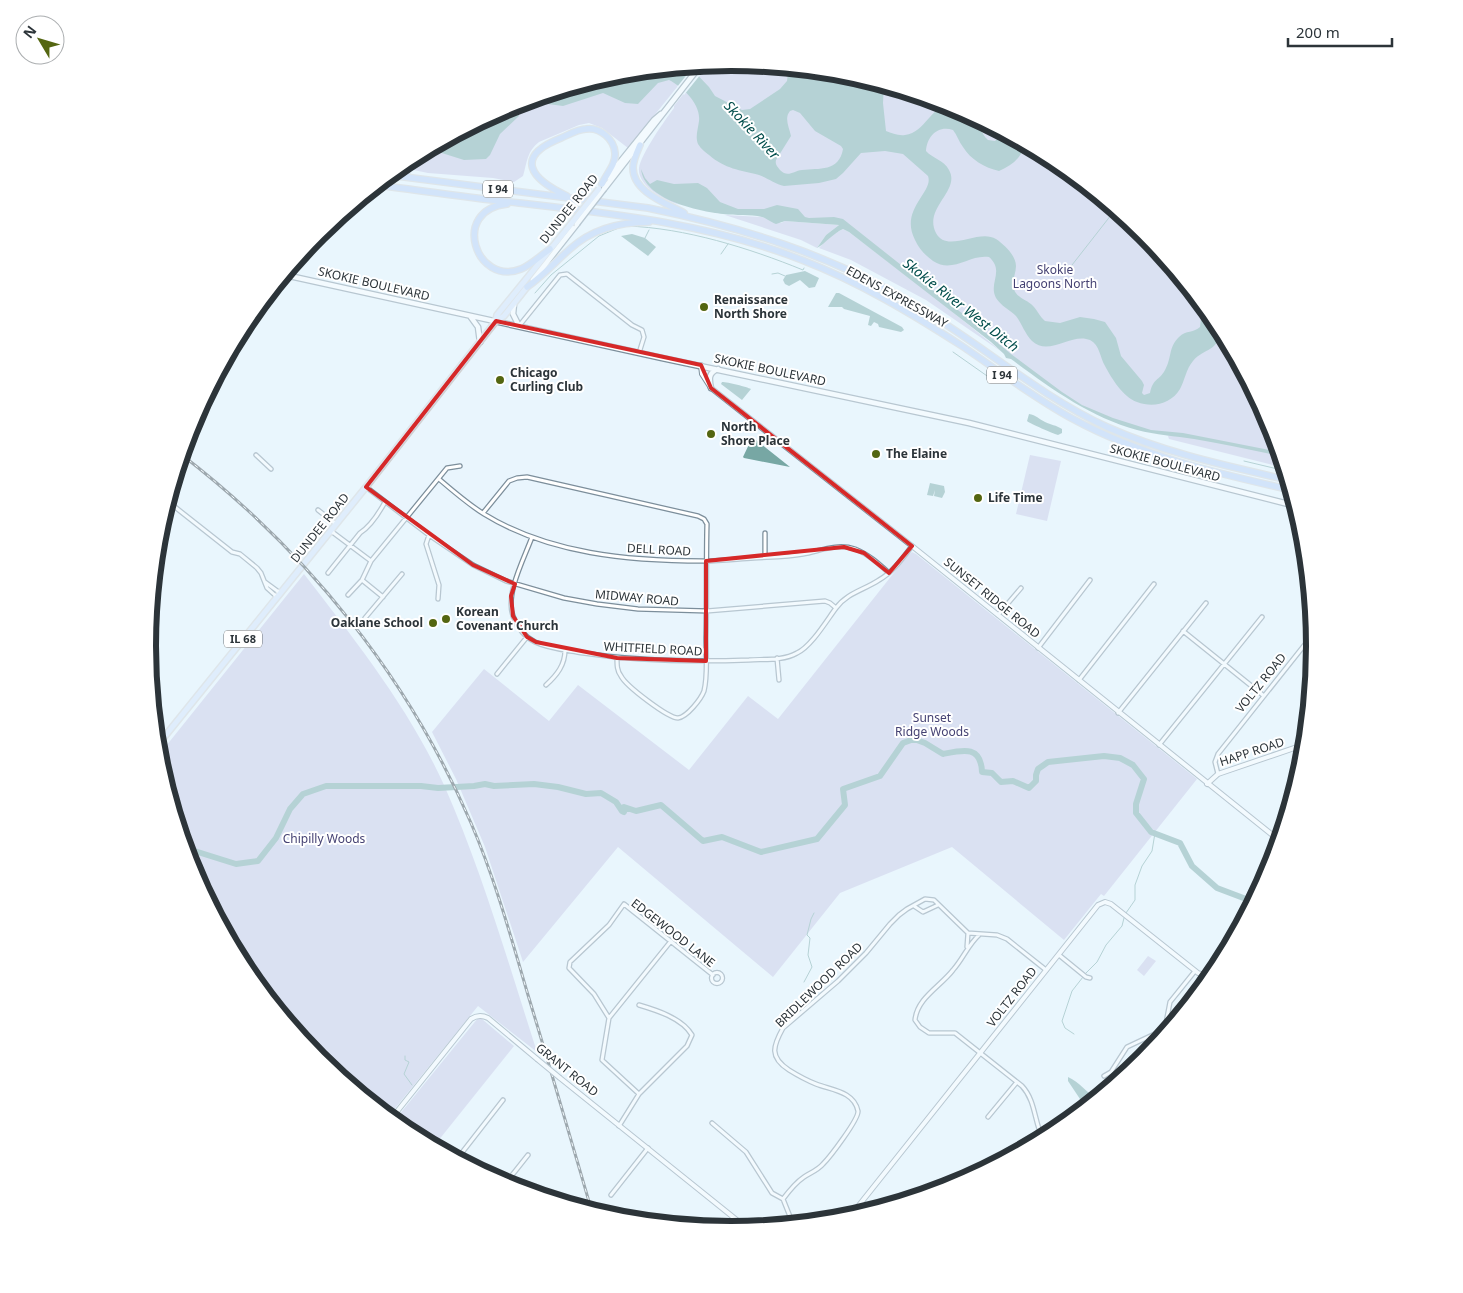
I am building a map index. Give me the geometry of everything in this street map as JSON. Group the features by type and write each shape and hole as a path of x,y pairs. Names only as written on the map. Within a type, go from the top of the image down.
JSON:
{"highway":[{"path":"571,198 539,180 532,170 533,158 539,149 551,142 585,128 601,132 609,138 616,154 602,187"},
{"path":"640,145 633,166 638,184 650,194 690,217"},
{"name":"I 94","path":"404,174 426,180"},
{"path":"400,176 426,180"},
{"name":"EDENS EXPRESSWAY","path":"426,180 648,208 754,233 792,246 874,282 942,322 1044,393 1076,412 1108,427 1178,454 1281,478"},
{"name":"EDENS EXPRESSWAY","path":"385,187 668,222 732,238 802,260 868,290 927,324 1048,405 1122,443 1186,465 1284,488"},
{"path":"517,203 502,204 482,215 476,224 474,234 474,245 478,253 485,262 495,268 507,271 520,269 550,249"},
{"path":"527,287 572,247 592,234 615,225 668,222"}],"main road":[{"name":"DUNDEE ROAD","path":"164,738 366,487 496,321 504,316 654,120 662,113 695,72"},
{"name":"DUNDEE ROAD","path":"602,187 640,145 658,122 662,113"},
{"name":"DUNDEE ROAD","path":"496,321 497,314 550,249 574,224"},
{"name":"SKOKIE BOULEVARD","path":"291,276 999,429 1289,504"},
{"path":"514,303 513,314 519,326"},
{"path":"469,315 478,327 480,342"},
{"path":"712,388 710,376 713,371 719,369"}],"street":[{"path":"519,326 560,276 567,274 632,325 642,330 644,337 640,353"},
{"name":"SUNSET RIDGE ROAD","path":"701,365 702,374 712,388 1274,836"},
{"path":"256,455 271,468"},
{"path":"348,596 362,580 371,561 447,468 460,466"},
{"path":"483,513 509,481 527,477 698,516 704,519 707,524 707,611 706,662 702,695 684,717 677,718 662,712 624,680 617,668 617,658"},
{"name":"DELL ROAD","path":"439,479 483,513 504,525 532,537 586,551 626,557 706,561 803,554 833,547 854,548 872,559 889,573"},
{"name":"MIDWAY ROAD","path":"366,487 429,535 472,564 515,584 564,598 638,609 707,611 825,602 830,603 836,608"},
{"path":"328,573 360,533 366,529 385,502"},
{"path":"174,506 232,552 240,554 257,568 267,588 279,595"},
{"path":"318,510 336,524"},
{"path":"331,530 371,561"},
{"path":"765,533 765,558"},
{"path":"429,535 426,544 439,585 438,599"},
{"path":"497,674 527,637 518,626 511,606 511,596 532,537"},
{"path":"836,608 842,600 870,586 889,573 912,546"},
{"path":"365,618 402,574"},
{"path":"362,580 383,596"},
{"path":"1038,648 1090,580"},
{"path":"1078,680 1154,584"},
{"path":"998,615 1021,588"},
{"path":"1118,713 1206,603"},
{"name":"WHITFIELD ROAD","path":"527,637 536,642 564,650 617,658 706,662 777,658 798,653 807,645 836,608"},
{"path":"1159,745 1262,616"},
{"path":"1183,631 1264,696"},
{"name":"VOLTZ ROAD","path":"1218,774 1215,762 1218,754 1307,642"},
{"path":"546,685 561,668 565,660 564,650"},
{"path":"777,658 779,680"},
{"name":"HAPP ROAD","path":"1207,784 1218,774 1298,747"},
{"name":"BRIDLEWOOD ROAD","path":"783,1199 798,1182 822,1165 852,1126 858,1112 854,1102 841,1092 801,1077 778,1061 774,1049 778,1037 783,1028 838,981 890,924 907,909 924,899 934,900 938,905"},
{"name":"VOLTZ ROAD","path":"857,1208 1098,905 1105,902 1111,904 1195,971 1204,975"},
{"name":"EDGEWOOD LANE","path":"609,1018 594,994 569,968 573,957 609,925 624,904 713,975"},
{"path":"914,906 923,912 938,905 968,933 998,935 1007,939 1046,970"},
{"path":"966,949 968,933"},
{"path":"979,934 966,949 952,972 921,1003 916,1011 915,1020 920,1027 929,1033 955,1033 1017,1082 1029,1094 1039,1132"},
{"path":"639,1094 602,1060 609,1018 670,942"},
{"path":"1059,955 1086,977 1090,978"},
{"path":"1166,1024 1170,1002 1195,971"},
{"path":"619,1126 639,1094 687,1046 692,1035 686,1028 664,1014 639,1005"},
{"name":"GRANT ROAD","path":"396,1113 471,1019 475,1016 484,1016 739,1222"},
{"path":"1104,1076 1110,1072 1126,1047 1157,1033"},
{"path":"988,1117 1017,1082"},
{"path":"461,1154 503,1100"},
{"path":"712,1123 746,1152 772,1193 783,1199 791,1219"},
{"path":"611,1195 648,1148"},
{"path":"510,1178 528,1155"}],"highlighted area":[{"path":"496,321 701,365 711,388 912,546 889,573 864,553 844,547 706,561 706,661 617,658 536,642 527,637 513,616 511,596 515,584 473,565 366,487"}],"green space":[{"name":"Skokie Lagoons North","path":"701,72 769,72 807,76 844,82 916,102 952,115 1019,148 1082,190 1111,214 1164,267 1188,296 1230,359 1263,426 1277,466 1169,439 1168,436 1170,436 1142,429 1094,412 1060,393 839,220 728,213 647,184 661,195 680,205 653,192 642,181 639,168 644,154 674,106"},
{"path":"689,73 628,148 602,128 589,123 579,125 535,145 530,153 523,176 514,182 493,178 428,173 410,169 444,148 511,115 583,91 619,82"},
{"path":"725,215 762,217 781,223 785,221 839,225 826,235 817,248 801,240"},
{"path":"843,229 928,292 1002,352 926,300 851,260 819,248 830,236"},
{"path":"1030,455 1061,461 1047,521 1016,514"},
{"name":"Sunset Ridge Woods","path":"912,552 1197,779 1104,896 1101,894 1064,940 952,847 840,893 773,977 618,847 523,962 485,847 456,779 432,732 484,669 549,721 578,685 689,770 748,696 778,719"},
{"name":"Chipilly Woods","path":"304,574 361,649 398,702 415,729 444,785 458,817 482,884 537,1052 478,1006 393,1111 381,1103 352,1079 299,1026 275,997 233,934 200,867 176,795 165,747"},
{"path":"1148,956 1156,961 1144,976 1137,970"},
{"path":"478,1018 482,1019 514,1046 438,1141 399,1115"}],"water":[{"name":"Skokie River","path":"695,72 715,96 742,110 750,109 780,89 787,81 788,74 844,82 884,92 886,131 895,134 905,135 914,132 938,110 952,115 980,128 988,140 995,141 999,137 1023,150 1015,161 999,171 988,168 974,159 966,151 953,130 938,130 931,136 926,151 947,167 951,178 947,193 934,216 933,224 936,233 941,239 955,241 989,236 999,241 1016,262 1013,284 1015,292 1029,302 1045,321 1060,323 1080,317 1105,322 1116,338 1121,356 1142,381 1144,385 1142,393 1144,395 1150,393 1154,382 1163,374 1176,341 1187,332 1200,327 1201,315 1218,340 1214,346 1193,361 1180,389 1172,398 1161,403 1149,405 1137,402 1132,400 1118,387 1105,366 1098,348 1090,340 1076,339 1053,346 1039,345 1032,341 1016,316 996,298 994,287 996,267 989,257 975,258 954,265 947,265 933,261 922,252 911,229 911,219 929,182 928,176 903,154 885,151 861,153 836,179 819,183 784,186 759,175 727,166 715,160 703,150 697,141 699,115 697,108 680,87 669,80 658,83 638,104 625,103 603,93 563,106 543,103 619,82","holes":["793,110 800,113 815,131 841,146 843,149 837,162 821,169 802,170 786,174 780,170 776,160 791,136 787,117 790,111"]},
{"path":"519,112 519,116 500,134 490,155 486,159 464,160 438,152 477,131"},
{"path":"641,169 650,184 657,180 674,184 698,183 707,188 720,202 738,209 764,209 777,205 798,209 805,217 809,218 834,217 843,219 1011,354 1082,405 1113,418 1151,430 1183,433 1272,450 1273,454 1205,441 1144,432 1103,418 1071,400 1011,359 1006,358 991,342 849,232 843,229 817,248 826,235 839,225 785,221 776,224 757,216 723,214 687,207 662,196 644,180"},
{"path":"632,234 645,238 656,247 648,256 621,236"},
{"path":"805,271 819,278 815,287 809,288 800,280 789,286 785,284 783,280 786,275"},
{"path":"836,293 902,327 904,330 901,332 879,327 874,322 871,326 868,325 870,316 842,307 828,307"},
{"path":"722,382 751,389 742,400 721,384"},
{"path":"1029,414 1062,429 1062,433 1058,435 1027,421"},
{"path":"752,438 756,440 790,467 744,458"},
{"path":"930,483 944,486 945,492 942,498 934,496 935,490 933,496 927,495"},
{"path":"1068,1077 1092,1095 1082,1103 1068,1081"}],"pier":[{"path":"699,72 701,74 684,95 677,87 689,73"}],"waterway":[{"path":"1065,274 1111,214"},
{"path":"627,226 671,231 716,240 803,270 804,268"},
{"path":"535,293 551,275 599,236 621,227"},
{"path":"645,238 649,230"},
{"path":"721,254 728,244"},
{"path":"772,274 778,273 785,276"},
{"path":"953,352 991,377"},
{"path":"1244,461 1278,469"},
{"path":"194,851 236,864 258,861 276,838 290,809 303,794 326,786 421,786 438,788 485,784 494,786 534,784 558,787 586,794 601,793 616,802 624,812 624,807 636,811 661,805 703,841 722,837 761,852 817,839 845,805 843,789 880,776 903,743 914,739 925,743 943,754 970,751 978,757 982,772 992,773 1001,782 1013,781 1029,788 1036,781 1038,769 1048,762 1104,756 1120,758 1133,765 1144,779 1136,804 1136,813 1151,832 1180,843 1192,866 1217,888 1248,900"},
{"path":"1126,913 1135,900 1135,885 1142,866 1152,851 1155,833"},
{"path":"804,982 812,967 808,955 810,938 807,935 814,913"},
{"path":"1085,974 1097,962 1106,945 1122,926 1124,918"},
{"path":"1074,1034 1065,1028 1062,1021 1072,991 1083,977"},
{"path":"405,1056 405,1060 409,1062 404,1074 412,1085"}],"railway":[{"path":"188,460 228,493 271,533 312,576 350,621 385,668 417,718 446,769 480,844 495,887 590,1204"}],"place":[{"name":"Renaissance North Shore","path":"704,307"},
{"name":"Chicago Curling Club","path":"500,380"},
{"name":"North Shore Place","path":"711,434"},
{"name":"The Elaine","path":"876,454"},
{"name":"Life Time","path":"978,498"},
{"name":"Korean Covenant Church","path":"446,619"},
{"name":"Oaklane School","path":"433,623"}],"water label":[{"name":"Skokie River West Ditch","path":"961,305"}]}
